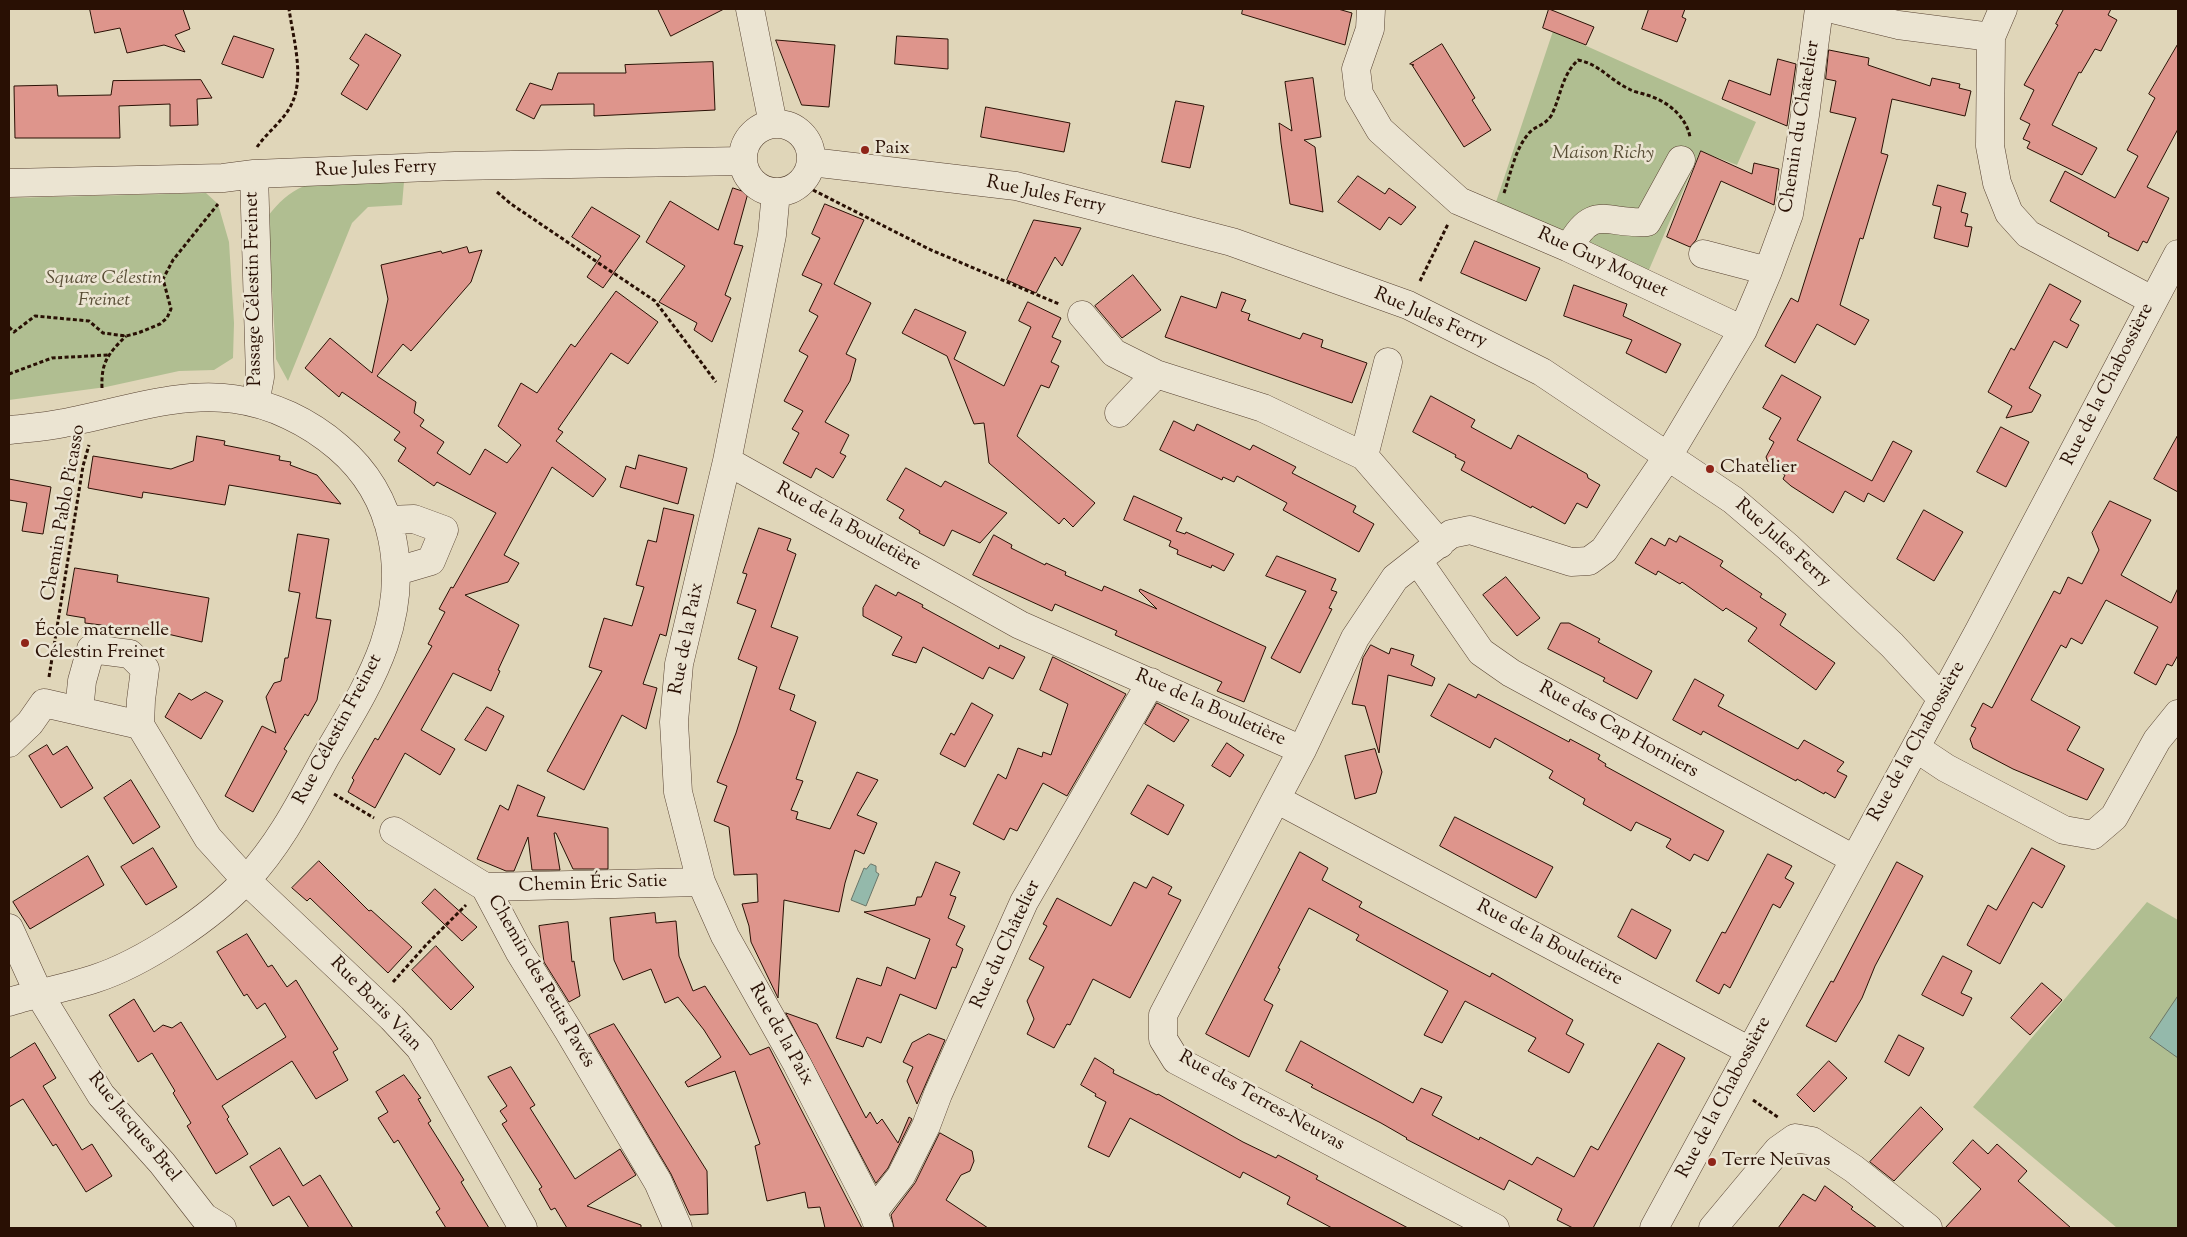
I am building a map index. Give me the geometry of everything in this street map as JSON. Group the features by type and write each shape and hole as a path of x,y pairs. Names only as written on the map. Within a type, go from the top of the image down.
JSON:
{"street":[{"path":"750,9 773,124"},
{"name":"Rue Guy Moquet","path":"1371,9 1370,28 1356,69 1359,94 1380,130 1459,201 1569,248 1743,330"},
{"name":"Chemin du Châtelier","path":"1302,750 1355,638 1395,578 1451,534 1470,530 1571,562 1589,561 1604,550 1668,456 1743,330 1768,271 1789,214 1819,9"},
{"path":"1832,9 1898,26 1991,37"},
{"path":"2003,9 1991,37 1990,146 1997,183 2009,213 2028,234 2152,300"},
{"path":"773,124 786,125 801,133 810,147 796,179 764,189 752,182 743,161 745,147 753,134 773,124"},
{"path":"1569,248 1577,232 1588,222 1605,218 1634,223 1647,222 1681,160"},
{"name":"Rue Jules Ferry","path":"9,183 223,178 254,164 477,166 743,161"},
{"name":"Passage Célestin Freinet","path":"254,164 260,377 255,403"},
{"name":"Rue Jules Ferry","path":"796,179 1016,186 1232,242 1408,305 1542,372 1733,500 1788,547 1892,644 1942,699"},
{"name":"Rue de la Paix","path":"796,179 772,235 727,461 679,664 674,722 678,792 701,882 725,936 797,1064 876,1220"},
{"path":"1703,254 1768,271"},
{"name":"Rue de la Chabossière","path":"1654,1228 1916,748 2178,254"},
{"path":"1082,315 1114,353 1156,374 1263,408 1364,456 1440,544"},
{"path":"1364,456 1388,362"},
{"path":"1119,412 1156,374"},
{"name":"Rue Célestin Freinet","path":"9,430 62,424 173,401 211,397 255,403 277,410 316,430 347,454 373,486 387,520 397,571 390,618 383,646 370,678 276,843 246,880 191,926 158,950 96,978 9,1002"},
{"name":"Rue de la Bouletière","path":"727,461 1020,624 1302,750 1276,799 1750,1051"},
{"path":"387,520 414,519 444,530 431,561 397,571"},
{"name":"Rue des Cap Horniers","path":"1418,561 1481,652 1510,673 1854,859"},
{"path":"10,742 30,723 44,703 140,725 145,669 130,654 91,649 82,682 79,711"},
{"name":"Rue du Châtelier","path":"876,1220 926,1126 938,1094 1024,902 1151,682"},
{"path":"1916,748 1946,768 2064,830 2093,835 2114,817 2157,740 2178,714"},
{"name":"Rue Boris Vian","path":"140,725 208,838 246,880 375,1002 420,1048 523,1228"},
{"name":"Rue des Terres-Neuvas","path":"1276,799 1163,1015 1163,1039 1176,1060 1495,1228"},
{"name":"Chemin des Petits Pavés","path":"394,831 485,888 518,951 568,1030 658,1182 678,1228"},
{"name":"Chemin Éric Satie","path":"485,888 701,882"},
{"name":"Rue Jacques Brel","path":"9,928 39,994 101,1095 162,1163 208,1224"},
{"path":"1713,1228 1778,1150 1795,1138 1812,1141 1854,1169 1928,1228"}],"path":[{"path":"254,164 293,101 297,66 289,9"},
{"path":"1502,199 1520,146 1530,131 1544,124 1551,115 1569,69 1578,60 1591,62 1629,89 1650,95 1673,109 1688,126 1691,142 1681,160"},
{"path":"477,166 495,190 511,204 655,301 718,384 740,400"},
{"path":"9,327 14,332 35,316 89,322 103,333 126,336 160,324 167,318 171,309 163,278 173,260 218,204 223,178"},
{"path":"796,179 931,250 1082,315"},
{"path":"1408,305 1459,201"},
{"path":"9,374 52,358 108,355 126,336"},
{"name":"Chemin Pablo Picasso","path":"44,703 83,466 102,395 101,372 108,355"},
{"path":"313,780 394,831"},
{"path":"375,1002 427,944 485,888"},
{"path":"1733,1086 1788,1125 1795,1138"}],"green space":[{"name":"Maison Richy","path":"1553,31 1756,122 1737,165 1700,151 1648,272 1494,208"},
{"path":"404,182 402,205 368,207 352,223 288,381 276,359 268,216 284,198 304,186"},
{"name":"Square Célestin Freinet","path":"206,193 218,204 229,242 234,323 233,358 214,370 179,371 106,387 9,400 9,198"},
{"path":"2147,902 2178,920 2178,1228 2117,1228 1973,1107"}],"shaded area":[{"path":"871,864 876,866 876,872 879,874 866,906 851,900 864,868 866,869"},
{"path":"2178,996 2178,1058 2150,1038"}],"building":[{"path":"90,9 183,9 190,29 175,35 185,52 164,45 127,53 120,28 95,33"},
{"path":"658,9 724,9 671,36"},
{"path":"1243,9 1338,9 1352,13 1345,45 1242,14"},
{"path":"1549,9 1594,27 1586,45 1543,28"},
{"path":"1649,9 1685,9 1682,17 1686,19 1677,42 1642,29"},
{"path":"2064,9 2111,9 2108,15 2117,20 2101,51 2095,49 2081,73 2079,72 2052,125 2097,148 2082,175 2027,148 2030,142 2023,139 2030,124 2020,119 2034,90 2024,85 2058,25 2056,24"},
{"path":"366,34 401,55 367,110 341,94 359,65 350,59"},
{"path":"234,36 274,49 263,78 222,64"},
{"path":"897,36 948,39 948,69 895,64"},
{"path":"776,40 835,45 829,107 802,105"},
{"path":"1442,44 1475,98 1472,100 1491,130 1464,147 1412,65 1414,65 1410,64"},
{"path":"2178,44 2178,129 2147,187 2169,198 2147,243 2143,241 2138,251 2108,236 2109,233 2050,201 2065,171 2115,198 2138,156 2127,150 2155,98 2149,94"},
{"path":"1829,50 1869,58 1868,65 1930,86 1932,78 1960,84 1959,88 1971,91 1965,116 1892,99 1881,153 1888,155 1863,239 1860,238 1840,305 1869,320 1855,345 1817,324 1795,363 1765,346 1791,298 1798,302 1856,118 1830,112 1836,81 1826,79"},
{"path":"1778,59 1796,64 1787,126 1722,99 1729,80 1770,95"},
{"path":"713,62 715,110 594,116 594,104 541,105 534,119 516,110 530,83 552,90 558,73 626,73 625,65"},
{"path":"1313,78 1321,137 1304,140 1315,147 1323,212 1290,204 1279,123 1292,131 1285,82"},
{"path":"201,80 212,98 197,99 198,125 170,126 170,104 119,106 120,138 15,138 14,86 57,85 58,96 111,95 113,81"},
{"path":"1176,101 1204,106 1190,168 1162,162"},
{"path":"986,107 1070,123 1064,152 981,137"},
{"name":"Maison Richy","path":"1701,151 1752,174 1754,163 1779,169 1774,205 1721,181 1696,240 1690,247 1667,237"},
{"path":"1358,176 1385,194 1389,188 1416,207 1401,225 1389,217 1380,230 1338,202"},
{"path":"1938,185 1966,193 1961,212 1968,214 1965,226 1972,227 1968,247 1934,238 1941,207 1933,205"},
{"path":"733,188 748,193 734,244 743,246 725,295 731,298 712,342 694,330 697,323 659,302 685,266 646,242 670,201 718,230"},
{"path":"825,204 864,220 834,284 871,303 846,354 856,359 850,381 825,422 849,435 840,453 846,456 833,478 816,468 811,478 783,463 799,433 792,429 803,411 784,401 808,356 799,351 818,316 809,311 822,284 802,275 820,238 812,234"},
{"path":"592,207 640,236 603,288 587,277 601,256 572,237"},
{"path":"1034,220 1081,228 1062,266 1055,257 1036,293 1007,280"},
{"path":"1475,241 1540,268 1526,301 1461,273"},
{"path":"467,247 469,253 482,250 471,282 411,351 403,344 377,376 416,402 414,413 424,420 420,426 444,442 437,453 470,475 485,449 507,463 521,445 498,426 521,383 537,393 571,344 575,347 616,291 658,322 628,364 611,353 558,429 563,432 556,441 606,479 593,497 552,467 504,555 519,563 508,582 465,595 519,625 498,670 500,671 491,691 453,673 421,730 455,749 440,775 405,753 375,808 348,792 354,780 352,778 375,738 378,740 432,646 428,644 445,612 439,609 496,513 437,482 434,486 398,461 406,448 394,440 400,432 342,392 339,397 305,368 330,338 372,373 388,299 381,265"},
{"path":"1133,275 1161,310 1122,338 1095,306"},
{"path":"2050,284 2081,301 2070,320 2079,325 2067,348 2054,341 2029,388 2041,395 2032,412 2006,418 2012,406 1988,392 2011,348 2014,350"},
{"path":"1574,285 1627,304 1623,316 1681,344 1666,373 1626,353 1632,340 1564,316"},
{"path":"1222,292 1246,300 1241,311 1250,314 1248,320 1300,339 1303,333 1323,340 1321,347 1367,363 1352,403 1165,337 1181,296 1216,308"},
{"path":"1028,302 1061,318 1052,337 1061,341 1051,362 1059,366 1049,388 1041,385 1017,436 1095,503 1073,527 1064,518 1059,524 989,463 984,423 974,424 947,356 902,333 915,309 966,332 954,359 1004,386 1031,327 1019,321"},
{"path":"1782,375 1821,397 1797,440 1872,481 1893,441 1912,451 1884,502 1868,493 1864,502 1845,491 1833,513 1791,486 1783,479 1785,475 1769,465 1766,457 1774,442 1769,439 1781,418 1763,408"},
{"path":"1431,396 1475,420 1471,427 1511,449 1518,435 1587,474 1588,478 1600,485 1587,508 1577,503 1565,524 1461,470 1465,462 1455,457 1456,455 1413,432"},
{"path":"1174,421 1194,431 1197,424 1250,450 1253,445 1296,467 1292,473 1356,506 1353,512 1374,524 1359,552 1283,510 1287,503 1237,476 1234,482 1223,477 1222,480 1160,450"},
{"path":"2001,427 2029,442 2006,487 1977,472"},
{"path":"2178,435 2178,492 2154,479"},
{"path":"197,436 225,441 224,445 280,456 279,460 291,462 290,465 317,475 341,504 229,485 225,505 143,492 142,498 88,488 93,456 171,469 193,461"},
{"path":"639,455 687,468 678,504 620,487 626,466 635,469"},
{"path":"906,468 941,487 945,481 1007,513 980,543 952,530 944,546 919,533 920,531 899,518 904,510 887,500"},
{"path":"9,479 51,487 43,534 22,531 27,503 9,500"},
{"path":"1134,496 1182,518 1176,531 1185,534 1186,532 1234,554 1224,571 1212,565 1211,568 1177,554 1178,550 1169,546 1171,541 1124,520"},
{"path":"2110,501 2151,520 2121,575 2171,603 2178,588 2178,655 2172,666 2167,664 2156,685 2134,673 2158,627 2106,600 2082,644 2071,638 2066,648 2061,645 2031,700 2080,727 2067,750 2104,769 2087,800 2013,769 1973,748 1970,739 1976,728 1971,726 1983,703 1992,708 2054,591 2060,594 2068,577 2082,584 2099,550 2092,533"},
{"path":"664,508 694,515 666,636 660,634 643,684 657,688 646,729 622,715 584,790 547,771 602,671 589,667 604,618 632,626 644,587 636,585 648,540 656,542"},
{"path":"1924,510 1963,532 1934,581 1897,559"},
{"path":"759,528 791,539 787,550 796,554 771,627 798,637 779,689 795,695 790,710 816,722 796,779 803,781 791,810 798,812 796,819 830,829 857,772 878,780 857,815 877,823 864,854 855,850 839,912 784,900 778,998 751,942 749,926 742,904 758,902 757,874 734,875 729,827 714,821 727,786 717,782 736,733 757,667 738,659 756,610 737,603 747,574 743,573"},
{"path":"298,534 329,539 316,618 331,620 317,700 308,716 305,714 284,749 287,751 253,812 225,796 262,726 276,733 266,697 274,683 281,681 285,658 288,658 300,593 289,591"},
{"path":"994,535 1012,545 1011,548 1045,565 1046,563 1066,572 1065,575 1102,591 1104,586 1157,609 1139,591 1140,589 1266,647 1244,702 1217,691 1222,682 1115,635 1117,631 1055,604 1052,611 973,575"},
{"path":"1680,536 1723,561 1720,566 1762,594 1760,597 1786,614 1780,625 1835,663 1816,690 1748,641 1757,628 1726,608 1723,611 1682,582 1680,584 1658,571 1656,575 1635,563 1651,538 1665,546 1669,538 1676,542"},
{"path":"1277,556 1336,579 1331,590 1337,592 1329,608 1332,609 1300,673 1271,658 1306,591 1266,576"},
{"path":"75,568 118,575 117,582 209,598 202,642 159,632 85,623 85,618 67,615"},
{"path":"1506,577 1540,618 1517,636 1483,595"},
{"path":"876,585 896,596 898,592 923,605 922,607 999,649 1000,645 1025,657 1013,679 989,667 983,679 923,647 916,663 892,655 902,637 863,616 863,608"},
{"path":"1561,623 1569,623 1600,639 1598,642 1652,671 1637,699 1603,681 1605,678 1548,649"},
{"path":"1371,645 1389,654 1391,648 1414,655 1411,665 1435,678 1432,686 1388,675 1379,753 1365,706 1352,704 1363,658"},
{"path":"1053,657 1126,694 1067,796 1043,783 1017,831 1010,828 1004,840 973,824 998,774 1006,779 1018,748 1042,757 1043,752 1051,755 1068,704 1040,690"},
{"path":"1695,679 1724,695 1718,706 1798,749 1804,740 1844,762 1837,771 1847,776 1835,798 1797,779 1796,781 1703,731 1701,735 1673,720"},
{"path":"1449,684 1476,698 1478,694 1569,742 1570,739 1600,755 1598,759 1606,764 1605,766 1724,831 1708,861 1694,854 1690,861 1666,847 1671,839 1636,822 1631,831 1583,804 1585,799 1549,778 1553,771 1495,738 1490,748 1431,716"},
{"path":"206,692 223,701 201,739 165,717 179,693 191,700"},
{"path":"972,703 993,715 965,767 940,754 951,733 954,735"},
{"path":"1157,703 1189,720 1174,742 1145,724"},
{"path":"487,707 504,716 486,751 465,740"},
{"path":"1227,743 1244,755 1230,777 1212,766"},
{"path":"47,745 53,755 67,746 93,788 61,808 29,756"},
{"path":"1375,749 1382,772 1376,793 1355,799 1345,756"},
{"path":"131,780 160,827 133,844 104,798"},
{"path":"518,785 545,797 537,816 608,828 608,869 573,869 556,833 554,833 560,870 532,870 528,837 514,871 506,871 477,859 500,805 508,810"},
{"path":"1148,785 1184,805 1168,835 1131,814"},
{"path":"1455,817 1553,867 1536,898 1440,846"},
{"path":"153,848 177,887 146,905 121,867"},
{"path":"2032,848 2065,866 2042,908 2033,902 2000,964 1967,945 1988,905 1996,910"},
{"path":"1300,852 1328,868 1322,880 1362,902 1359,907 1490,977 1492,973 1573,1020 1566,1034 1584,1044 1569,1073 1528,1051 1536,1038 1465,1001 1442,1043 1424,1035 1448,991 1356,940 1359,935 1309,908 1264,1000 1273,1005 1249,1057 1206,1034"},
{"path":"1768,854 1792,866 1785,878 1794,883 1780,908 1773,904 1730,988 1724,984 1719,994 1696,981 1722,932 1725,933"},
{"path":"88,856 104,885 30,929 13,902"},
{"path":"319,861 369,911 371,910 412,947 388,973 310,898 307,901 292,888"},
{"path":"936,862 960,872 950,895 956,897 948,918 965,926 956,945 963,949 956,968 952,967 936,1009 900,994 881,1043 867,1037 863,1047 836,1038 857,978 881,986 887,967 915,979 930,939 864,912 915,905 917,897 921,897"},
{"path":"1897,862 1923,876 1875,966 1862,998 1836,1042 1806,1026 1831,981 1833,982"},
{"path":"1153,877 1172,887 1168,894 1181,900 1130,998 1093,979 1070,1025 1067,1024 1054,1048 1027,1034 1034,1019 1027,1001 1044,967 1029,959 1047,926 1043,924 1057,898 1111,926 1134,882 1146,888"},
{"path":"435,889 477,927 462,941 422,903"},
{"path":"1632,909 1671,930 1656,959 1618,937"},
{"path":"655,913 656,923 676,921 679,956 693,991 705,986 750,1055 769,1047 862,1228 825,1228 820,1207 808,1208 805,1192 767,1201 755,1146 760,1144 735,1071 688,1087 685,1082 721,1057 704,1030 678,997 665,1003 651,969 623,980 614,960 610,918"},
{"path":"568,922 572,962 574,961 580,996 569,1002 544,962 539,926"},
{"path":"247,934 268,967 272,965 287,987 296,980 338,1049 333,1052 348,1080 316,1099 292,1061 222,1106 229,1117 227,1119 248,1154 216,1174 187,1126 191,1123 173,1093 175,1091 152,1053 138,1062 109,1015 134,999 154,1032 163,1025 172,1028 181,1022 217,1080 286,1037 265,1003 257,1009 247,994 244,996 217,952"},
{"path":"436,946 474,987 451,1010 412,970"},
{"path":"1943,956 1972,971 1961,993 1972,998 1963,1016 1922,995"},
{"path":"2042,983 2062,1000 2030,1035 2011,1018"},
{"path":"786,1013 817,1024 866,1118 870,1112 877,1124 882,1119 898,1143 909,1117 912,1119 888,1168 876,1183"},
{"path":"614,1024 707,1171 708,1214 690,1215 671,1174 589,1035"},
{"path":"929,1034 945,1040 917,1104 907,1081 913,1067 903,1062 912,1043"},
{"path":"1899,1035 1924,1048 1909,1076 1885,1062"},
{"path":"1301,1041 1413,1103 1421,1088 1442,1097 1432,1115 1479,1140 1480,1137 1532,1165 1537,1157 1574,1177 1591,1146 1598,1150 1658,1043 1685,1058 1593,1228 1573,1228 1557,1220 1562,1209 1509,1180 1504,1190 1406,1139 1381,1123 1311,1087 1313,1085 1286,1071"},
{"path":"35,1043 56,1078 43,1086 82,1150 92,1144 112,1176 86,1192 56,1144 53,1146 23,1099 9,1107 9,1059"},
{"path":"1095,1058 1114,1070 1113,1073 1158,1094 1243,1142 1276,1158 1278,1155 1318,1176 1316,1179 1408,1228 1332,1228 1287,1204 1290,1197 1243,1172 1240,1178 1130,1118 1109,1157 1088,1147 1106,1102 1081,1085"},
{"path":"1829,1061 1847,1078 1814,1112 1797,1095"},
{"path":"511,1067 535,1105 530,1108 575,1179 620,1149 636,1175 587,1206 641,1225 641,1228 567,1228 555,1208 551,1210 539,1189 542,1187 502,1124 507,1121 500,1111 507,1106 488,1077"},
{"path":"404,1075 421,1098 418,1099 431,1121 428,1123 464,1180 461,1182 489,1228 446,1228 436,1212 440,1209 398,1140 394,1143 378,1118 388,1112 376,1092"},
{"path":"1921,1107 1943,1129 1894,1181 1870,1162"},
{"path":"940,1133 972,1151 974,1161 970,1171 961,1175 946,1200 988,1228 894,1228 891,1215 915,1183"},
{"path":"1973,1140 1988,1154 1997,1144 2027,1171 2018,1181 2071,1228 1945,1228 1981,1189 1953,1163"},
{"path":"280,1148 303,1186 320,1175 353,1228 309,1228 289,1196 273,1206 250,1167"},
{"path":"1825,1186 1853,1207 1851,1209 1877,1228 1778,1228 1803,1194 1815,1201"}],"place":[{"name":"Paix","path":"865,150"},
{"name":"Chatelier","path":"1710,469"},
{"name":"École maternelle Célestin Freinet","path":"25,643"},
{"name":"Terre Neuvas","path":"1712,1162"}]}
